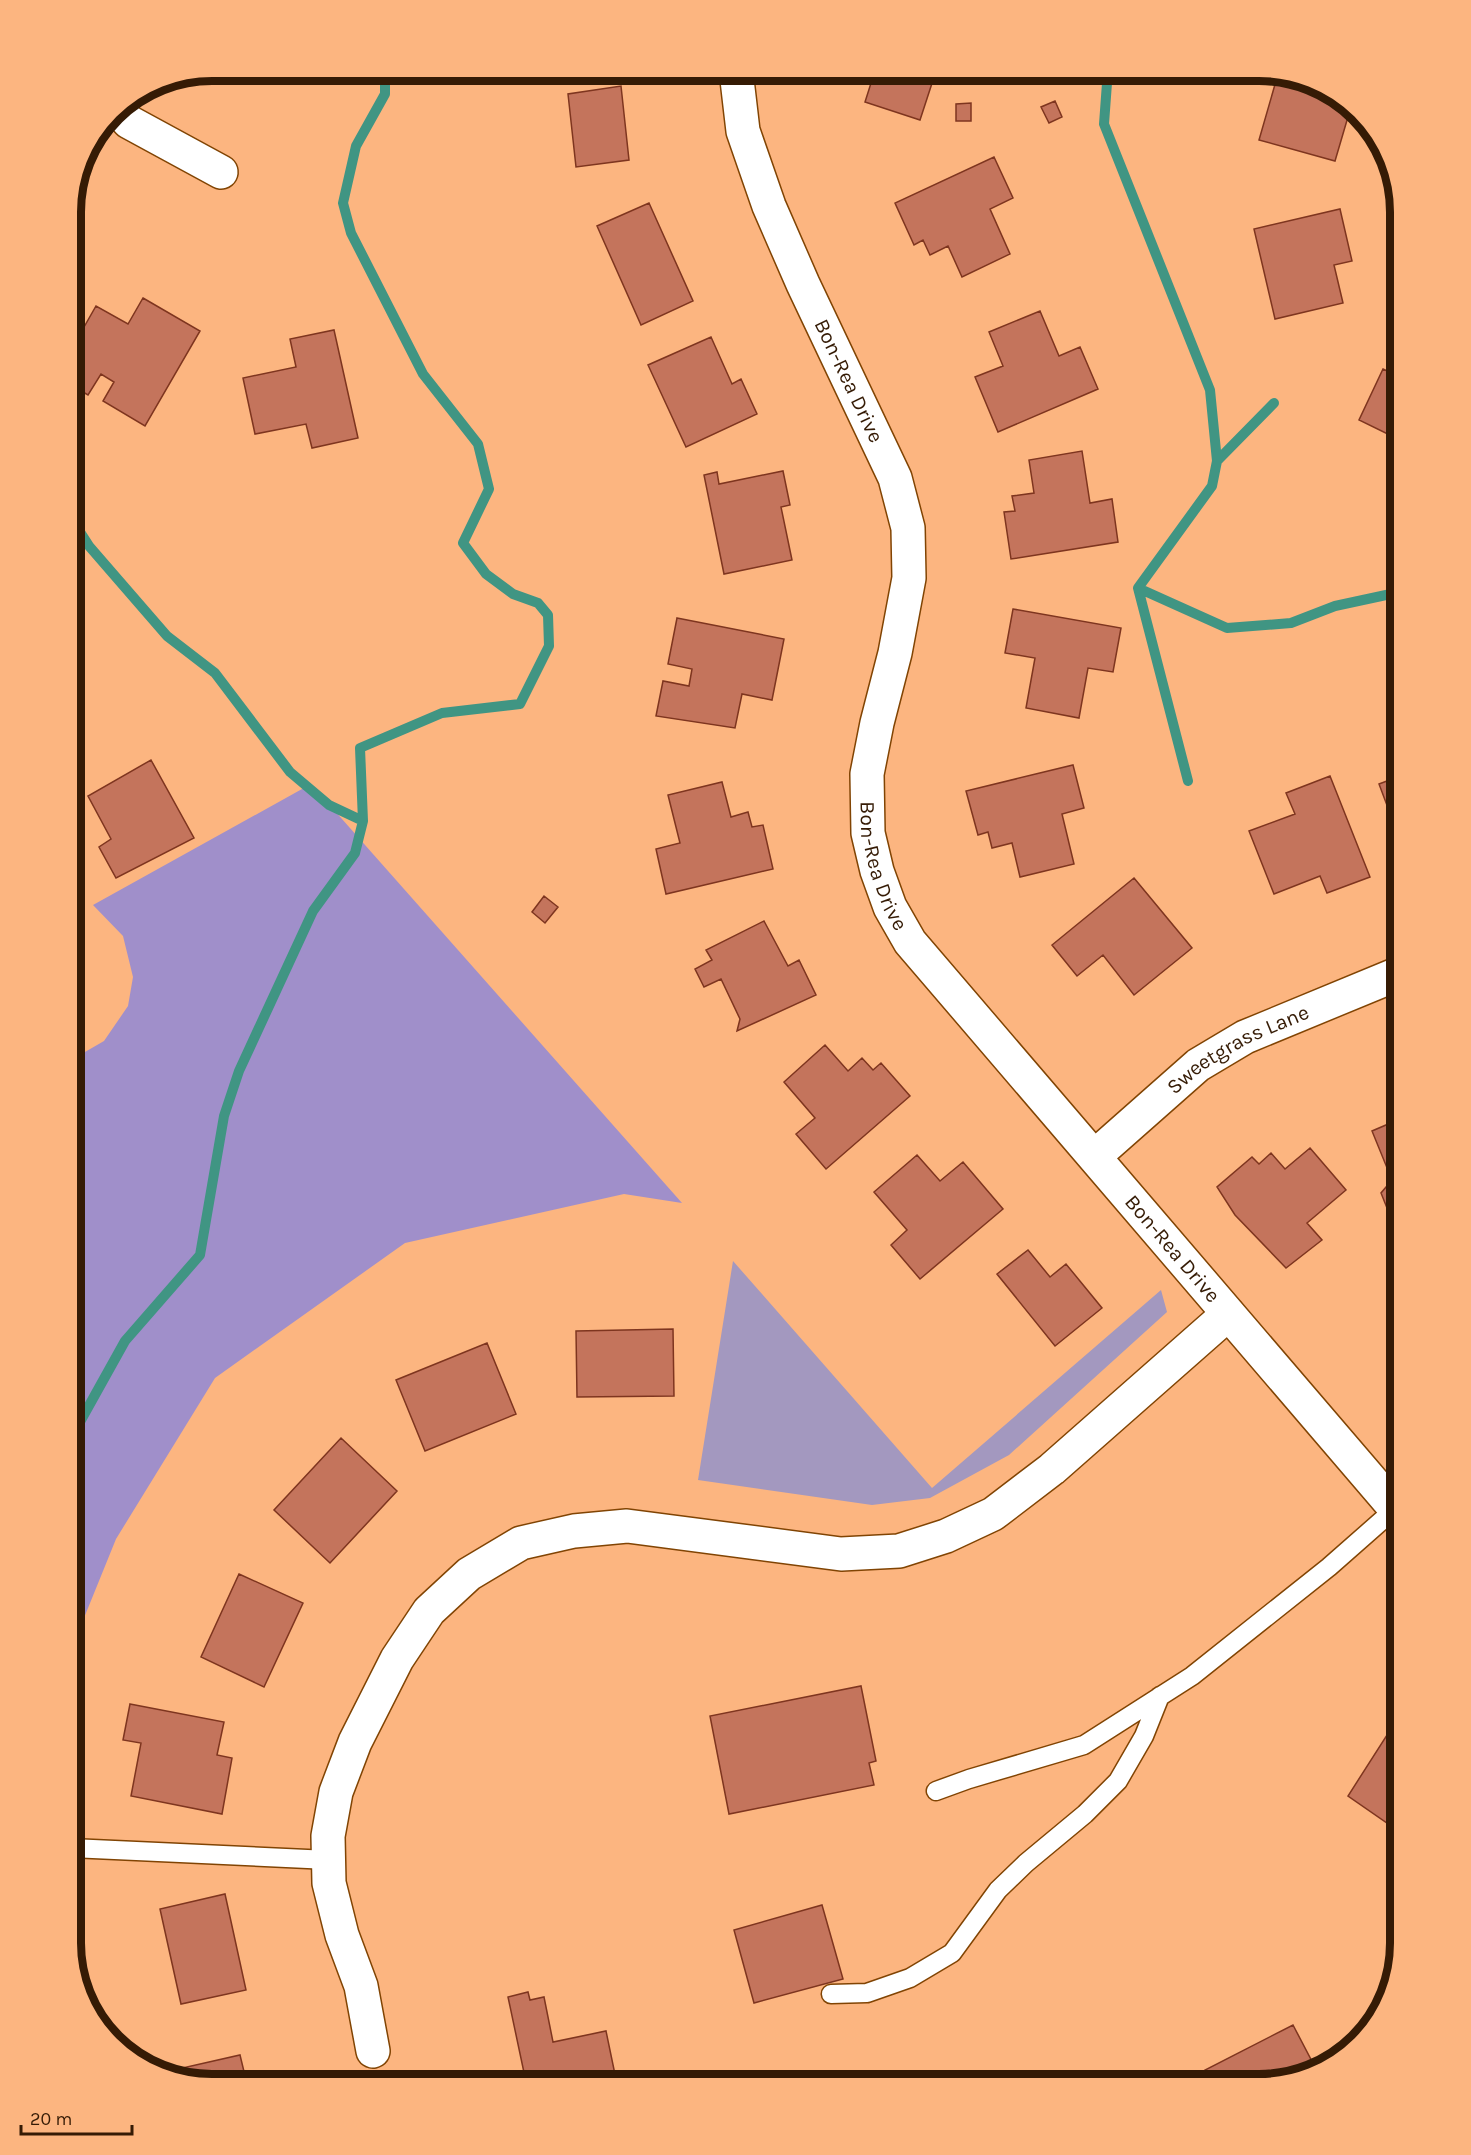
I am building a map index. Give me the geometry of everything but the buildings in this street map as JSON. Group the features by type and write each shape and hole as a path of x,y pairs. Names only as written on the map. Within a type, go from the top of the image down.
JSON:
{"street":[{"name":"Bon-Rea Drive","path":"737,81 743,131 769,206 803,284 895,478 908,528 909,578 895,653 867,774 868,832 877,871 890,907 910,942 1390,1502"},
{"path":"123,116 129,122 221,172"},
{"name":"Sweetgrass Lane","path":"1095,1156 1198,1065 1245,1037 1390,978"},
{"path":"373,2051 361,1986 342,1935 329,1883 328,1836 336,1792 355,1742 397,1659 429,1611 469,1574 520,1543 573,1532 627,1527 841,1554 899,1551 946,1536 993,1514 1052,1469 1228,1314"}],"lane":[{"path":"936,1791 1084,1745 1192,1676 1390,1517"},
{"path":"831,1994 867,1994 910,1978 952,1953 999,1890 1026,1863 1085,1814 1118,1781 1144,1736 1160,1696"},
{"path":"81,1849 329,1860"}],"shaded area":[{"path":"311,784 682,1203 624,1194 405,1243 215,1378 116,1539 81,1625 81,1054 104,1041 128,1006 133,977 123,936 93,905"},
{"path":"733,1261 932,1488 1161,1290 1167,1312 1009,1455 930,1498 872,1505 698,1480"}],"waterway":[{"path":"81,1420 125,1341 200,1255 224,1116 239,1071 313,911 355,853 363,821 360,748 442,713 520,704 549,646 548,615 538,603 513,594 486,574 463,543 489,489 478,444 423,374 351,233 343,203 356,146 385,94 385,81"},
{"path":"1109,81 1104,124 1210,390 1217,461 1212,486 1138,588"},
{"path":"1217,461 1274,403"},
{"path":"81,534 89,546 167,636 215,673 290,772 329,805 363,821"},
{"path":"1138,588 1227,628 1291,623 1335,606 1390,594"},
{"path":"1138,588 1188,781"}]}
